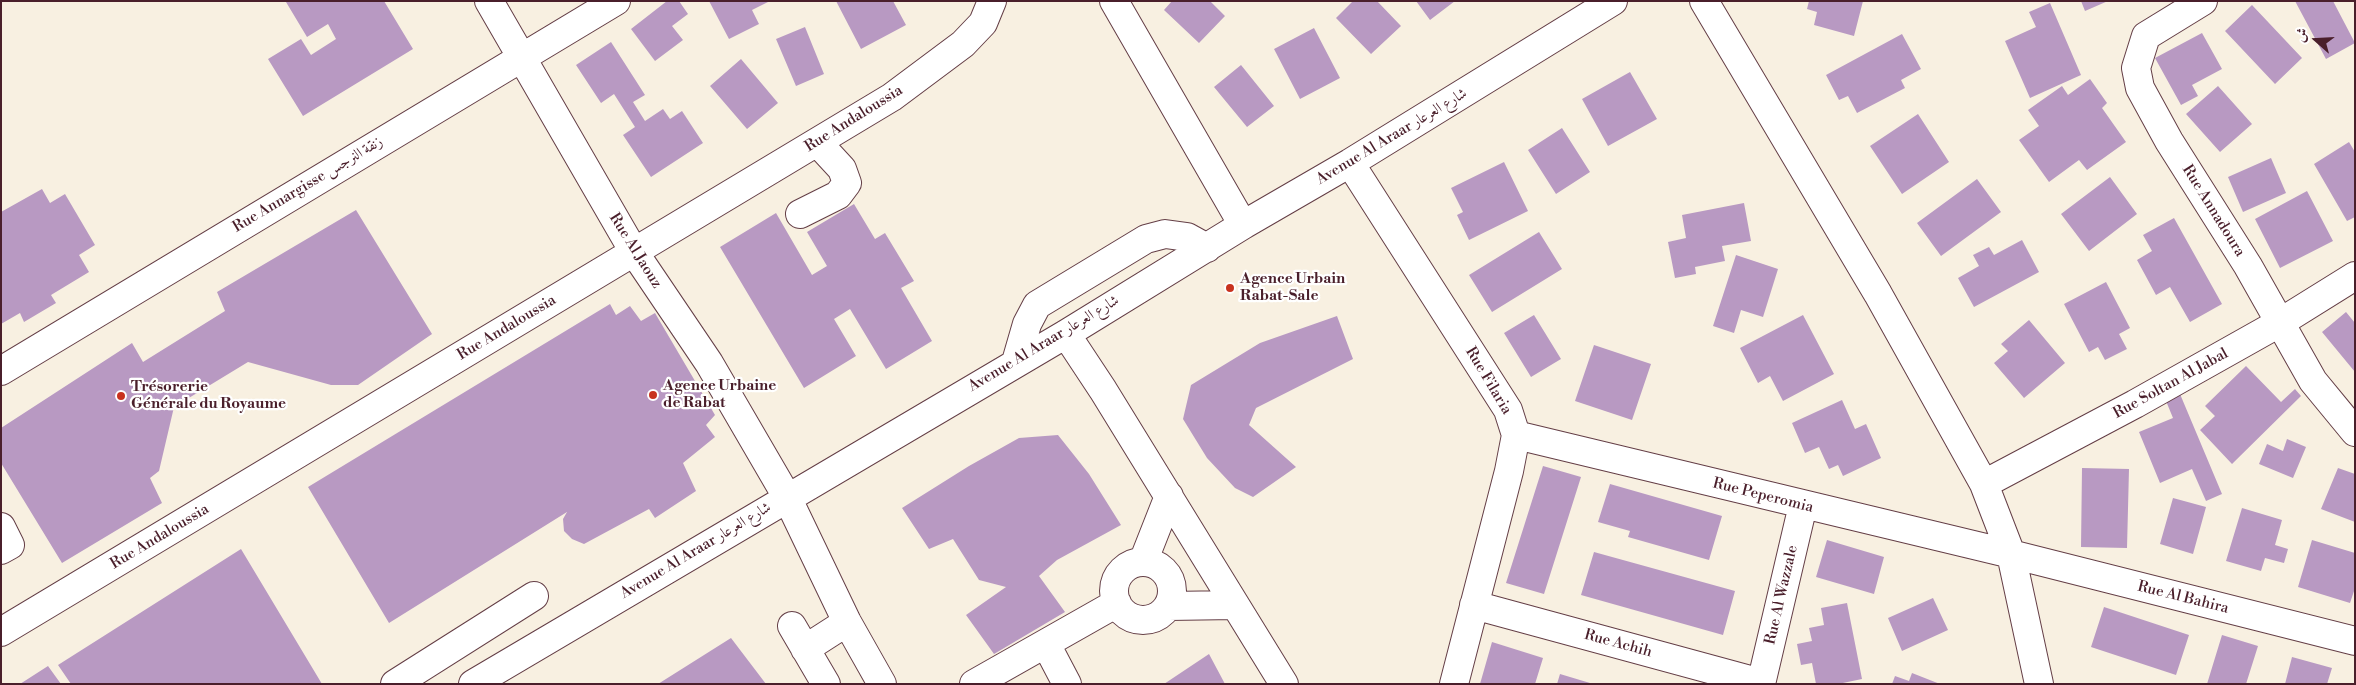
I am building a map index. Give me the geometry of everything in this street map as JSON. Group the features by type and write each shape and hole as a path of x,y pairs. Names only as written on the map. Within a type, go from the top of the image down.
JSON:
{"street":[{"name":"Rue Al Jaouz","path":"489,1 634,252 709,363 786,497 847,622 882,684"},
{"name":"Rue Annargisse زنقة النرجس","path":"1,371 520,57 616,1"},
{"name":"Rue Andaloussia","path":"2,629 818,143 899,92 963,44 983,23 992,1"},
{"path":"1114,1 1242,225"},
{"name":"Avenue Al Araar شارع العرعار","path":"473,684 786,497 1066,334 1242,225 1350,163 1613,1"},
{"path":"1704,1 1878,294 1984,484 2011,554 2039,684"},
{"name":"Rue Annadoura","path":"2203,1 2146,36 2136,68 2140,88 2168,141 2248,266 2313,381 2355,432"},
{"path":"800,214 838,194 848,183 842,169 818,143"},
{"name":"Rue Filaria","path":"1350,163 1508,410 1516,435 1509,471 1454,684"},
{"path":"1016,362 1026,324 1037,305 1146,238 1165,234 1186,237 1207,248"},
{"name":"Rue Soltan Al Jabal","path":"1984,484 2136,404 2281,322 2355,276"},
{"path":"1066,334 1169,496 1284,684"},
{"name":"Rue Peperomia","path":"1516,435 2011,554"},
{"path":"1142,562 1169,496"},
{"name":"Rue Al Wazzale","path":"1761,683 1803,505"},
{"path":"1,527 10,545 1,550"},
{"name":"Rue Al Bahira","path":"2011,554 2355,641"},
{"path":"1142,562 1152,563 1162,568 1172,586 1168,606 1154,618 1137,619 1129,616 1117,603 1115,584 1119,576 1125,568 1142,562"},
{"path":"395,684 534,596"},
{"path":"974,684 1117,603"},
{"path":"1168,606 1235,605"},
{"name":"Rue Achih","path":"1474,605 1761,683"},
{"path":"826,684 798,637 847,622"},
{"path":"1046,644 1067,684"}],"building":[{"path":"384,1 413,49 303,116 268,59 301,39 311,55 336,39 328,24 307,37 286,2"},
{"path":"667,1 679,1 688,14 672,26 683,40 655,61 631,29"},
{"path":"709,1 770,1 752,10 759,24 729,39"},
{"path":"836,1 893,1 906,25 861,49"},
{"path":"1172,1 1210,1 1225,16 1199,43 1164,10"},
{"path":"1353,1 1377,1 1401,26 1371,54 1336,18"},
{"path":"1416,1 1455,1 1430,20"},
{"path":"1809,1 1863,1 1854,36 1814,25 1817,12 1807,9"},
{"path":"2081,1 2108,1 2085,11"},
{"path":"2295,1 2333,1 2355,43 2326,59"},
{"path":"2050,3 2081,75 2030,98 2005,41 2036,27 2029,12"},
{"path":"2252,5 2302,58 2275,84 2225,31"},
{"path":"805,27 824,74 796,86 776,39"},
{"path":"1314,28 1340,78 1300,99 1274,49"},
{"path":"2202,33 2222,69 2192,85 2198,96 2181,105 2155,58"},
{"path":"1902,34 1921,69 1901,80 1905,88 1857,113 1848,96 1839,100 1826,75"},
{"path":"611,42 645,95 633,102 645,121 663,109 670,119 682,111 703,143 651,177 623,135 635,127 614,94 601,103 576,65"},
{"path":"741,59 778,103 747,129 710,86"},
{"path":"1241,65 1274,106 1247,127 1214,87"},
{"path":"1630,72 1657,119 1608,146 1582,99"},
{"path":"2090,79 2107,103 2102,108 2126,142 2087,170 2079,160 2049,182 2019,140 2039,126 2028,110 2062,86 2068,95"},
{"path":"2218,86 2252,124 2220,152 2186,114"},
{"path":"1918,114 1949,162 1902,194 1870,146"},
{"path":"1562,128 1590,172 1556,194 1528,150"},
{"path":"2349,142 2355,152 2355,217 2347,221 2314,164"},
{"path":"2271,158 2286,193 2243,212 2228,177"},
{"path":"1504,162 1528,211 1469,240 1457,215 1463,212 1451,188"},
{"path":"2110,177 2137,214 2089,251 2061,214"},
{"path":"1977,179 2001,212 1941,256 1917,223"},
{"path":"42,189 50,203 65,194 95,245 79,255 89,272 51,295 56,303 24,322 20,313 1,324 1,212"},
{"path":"2307,191 2333,241 2280,268 2255,219"},
{"path":"1744,203 1751,241 1722,246 1725,261 1695,267 1696,274 1675,278 1668,242 1686,238 1682,215"},
{"path":"854,204 875,239 885,233 914,281 901,288 932,341 886,369 850,309 834,319 856,356 804,388 720,247 776,213 812,275 827,266 807,232"},
{"name":"Trésorerie Générale du Royaume","path":"356,210 432,334 358,385 331,385 248,362 174,407 159,471 150,478 162,503 62,563 1,463 1,428 132,343 143,362 225,311 217,292"},
{"path":"2174,218 2222,304 2190,322 2170,287 2156,295 2137,260 2152,251 2143,235"},
{"path":"1539,232 1562,269 1492,312 1469,275"},
{"path":"2022,240 2039,272 1974,307 1958,278 1979,266 1973,255 1989,247 1994,255"},
{"path":"1736,255 1778,269 1763,317 1741,310 1734,333 1713,326"},
{"path":"2106,282 2130,328 2119,334 2127,349 2105,360 2098,347 2089,352 2064,304"},
{"path":"610,304 616,315 630,306 641,321 655,313 715,415 706,425 715,437 683,463 696,491 655,518 649,509 584,544 572,539 564,531 563,519 567,512 389,623 308,487"},
{"path":"2346,312 2355,323 2355,372 2322,332"},
{"path":"1534,315 1561,359 1531,377 1504,333"},
{"path":"1803,315 1834,374 1783,401 1770,376 1758,383 1740,348"},
{"path":"1337,316 1353,359 1256,408 1249,425 1296,467 1253,497 1235,488 1207,458 1183,419 1191,385 1260,343"},
{"path":"2029,320 2065,363 2024,398 1994,363 2008,351 2001,344"},
{"path":"1594,345 1651,364 1632,420 1575,401"},
{"path":"2246,366 2281,402 2295,389 2301,396 2232,464 2200,430 2215,416 2205,406"},
{"path":"2180,394 2222,494 2206,501 2192,469 2160,483 2139,432 2173,418 2166,401"},
{"path":"1842,400 1855,429 1866,424 1881,458 1843,476 1838,465 1829,469 1819,447 1805,453 1792,423"},
{"path":"1058,435 1089,474 1121,525 1057,560 1039,576 1065,612 994,654 966,615 1006,587 979,580 953,539 929,549 902,508 969,466 1019,438"},
{"path":"2287,439 2306,447 2293,478 2259,464 2267,444 2283,451"},
{"path":"1543,466 1581,477 1544,594 1506,583"},
{"path":"2082,468 2129,469 2127,548 2081,547"},
{"path":"2338,468 2355,474 2355,522 2321,509"},
{"path":"1610,484 1722,516 1709,560 1628,537 1630,531 1598,522"},
{"path":"2173,498 2206,507 2193,554 2160,544"},
{"path":"2242,508 2282,520 2275,545 2288,549 2284,563 2265,558 2261,571 2226,561"},
{"path":"1827,540 1884,557 1874,594 1816,577"},
{"path":"2312,540 2355,553 2355,588 2350,603 2298,587"},
{"path":"241,549 322,684 71,684 58,665"},
{"path":"1594,552 1735,591 1723,635 1581,595"},
{"path":"1933,598 1948,630 1902,651 1888,618"},
{"path":"1847,603 1862,679 1838,684 1816,684 1812,663 1801,665 1797,644 1812,641 1809,628 1824,625 1821,608"},
{"path":"2104,607 2189,635 2176,675 2091,647"},
{"path":"2222,635 2258,646 2246,684 2207,684"},
{"path":"731,638 766,684 658,684"},
{"path":"1492,642 1543,658 1535,684 1480,684"},
{"path":"1209,654 1225,684 1164,684"},
{"path":"2292,657 2332,668 2327,684 2285,684"},
{"path":"48,666 61,684 20,684"},
{"path":"1912,673 1940,684 1892,684 1895,676 1909,681"},
{"path":"1560,674 1590,683 1590,684 1557,684"}],"place":[{"name":"Agence Urbain Rabat-Sale","path":"1230,288"},
{"name":"Agence Urbaine de Rabat","path":"653,395"},
{"name":"Trésorerie Générale du Royaume","path":"121,396"}]}
